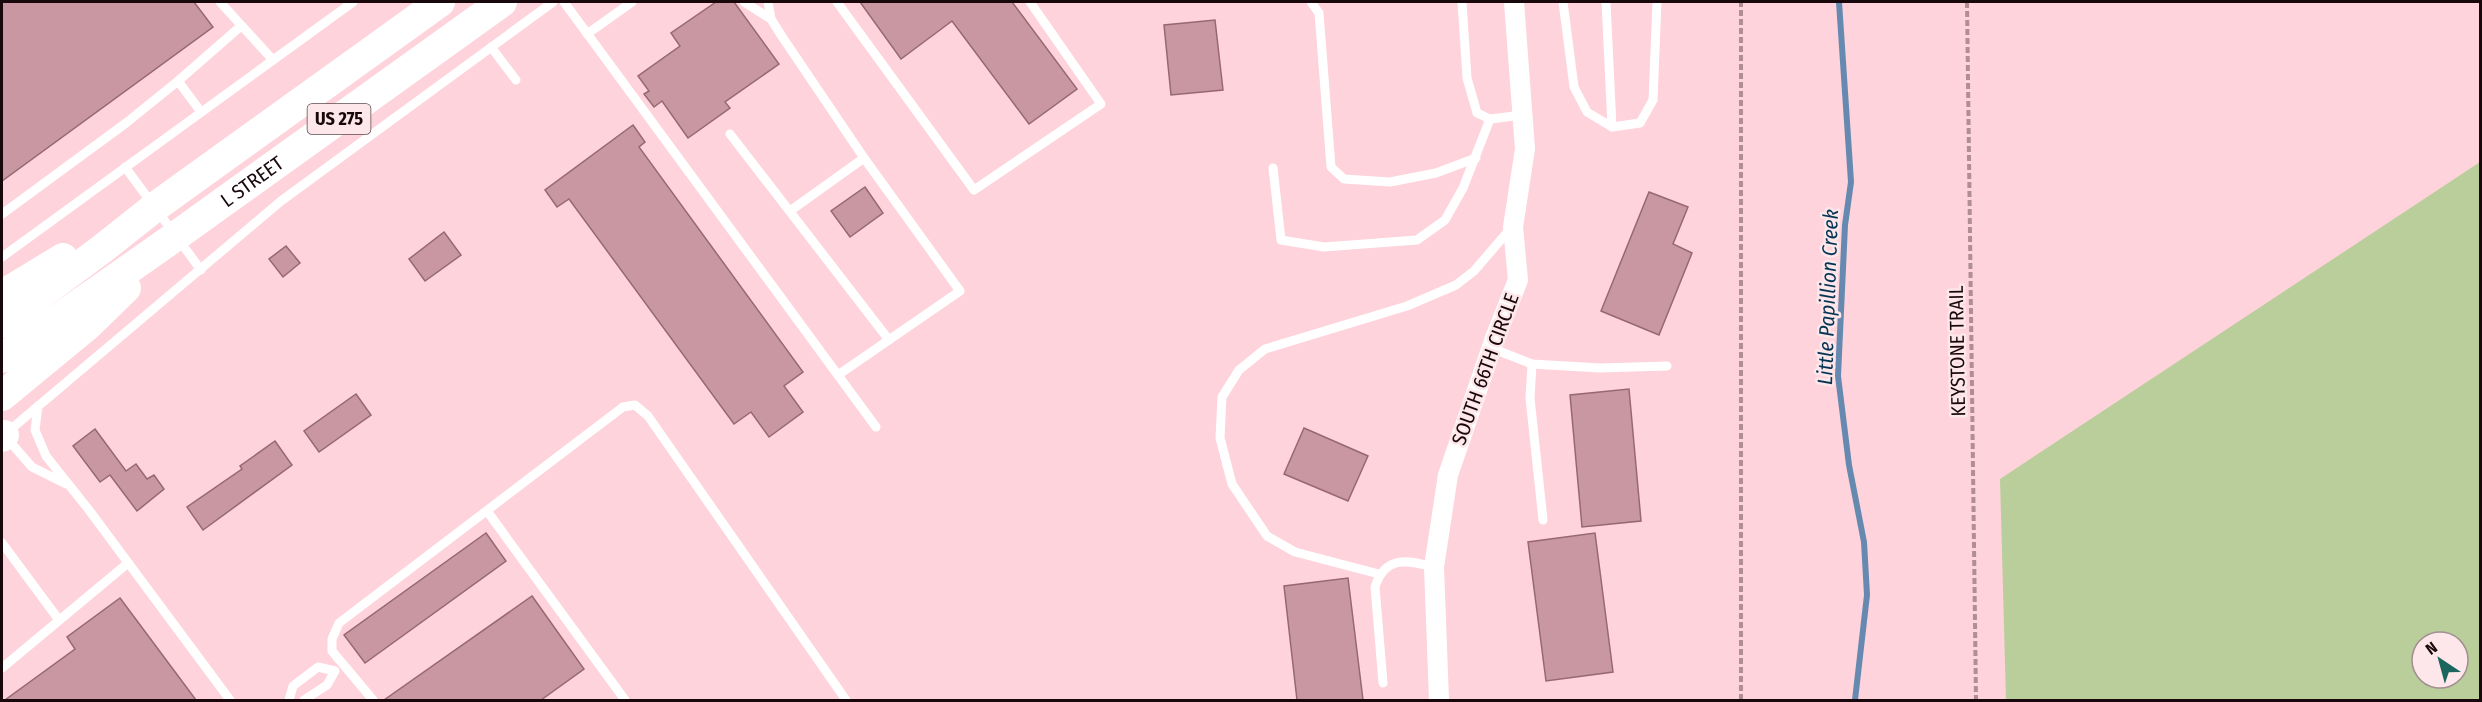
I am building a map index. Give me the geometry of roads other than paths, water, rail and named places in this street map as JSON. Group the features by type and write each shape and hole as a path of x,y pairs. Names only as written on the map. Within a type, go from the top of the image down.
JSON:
{"main road":[{"name":"L STREET","path":"2,323 155,207 440,2"},
{"name":"L STREET","path":"2,358 501,2"},
{"path":"2,295 38,272 155,207"},
{"path":"2,396 87,326 176,236"}],"street":[{"name":"SOUTH 66TH CIRCLE","path":"1438,700 1434,567 1448,475 1491,348 1518,280 1513,227 1525,149 1514,2"}],"lane":[{"path":"220,2 273,60"},
{"path":"2,257 353,2"},
{"path":"66,484 33,467 3,436 281,201 553,2"},
{"path":"564,2 876,427"},
{"path":"587,34 632,2"},
{"path":"744,2 771,19"},
{"path":"768,2 771,19 864,158 960,291 838,375"},
{"path":"837,2 975,190 1101,104 1030,2"},
{"path":"1311,2 1319,13 1331,167 1344,179 1390,182 1436,173 1476,158"},
{"path":"1462,2 1467,78 1477,113 1490,119 1522,115"},
{"path":"1563,2 1574,87 1587,112 1612,127 1640,123 1653,100 1657,2"},
{"path":"1606,2 1612,127"},
{"path":"2,214 126,123 241,26"},
{"path":"491,47 516,80"},
{"path":"178,81 201,112"},
{"path":"1274,168 1281,240 1324,247 1417,240 1445,220 1476,158 1490,119"},
{"path":"730,134 889,340"},
{"path":"790,212 864,158"},
{"path":"125,167 201,270"},
{"path":"1379,574 1295,552 1267,536 1232,484 1220,438 1222,397 1239,370 1265,349 1407,306 1456,285 1474,271 1513,227"},
{"path":"1491,348 1532,364 1600,368 1666,366"},
{"path":"1532,364 1530,398 1542,520"},
{"path":"373,700 332,651 332,639 339,623 623,407 634,405 648,416 846,700"},
{"path":"38,406 35,430 45,456 128,562 230,700"},
{"path":"486,511 625,700"},
{"path":"2,543 59,620"},
{"path":"1383,683 1375,587 1379,574 1390,565 1407,560 1434,567"},
{"path":"2,668 128,562"},
{"path":"304,700 327,685 335,671 345,664"},
{"path":"289,700 293,686 318,668 335,671"}],"waterway":[{"name":"Little Papillion Creek","path":"1839,2 1851,182 1845,225 1838,376 1849,465 1864,542 1867,595 1855,700"}]}
